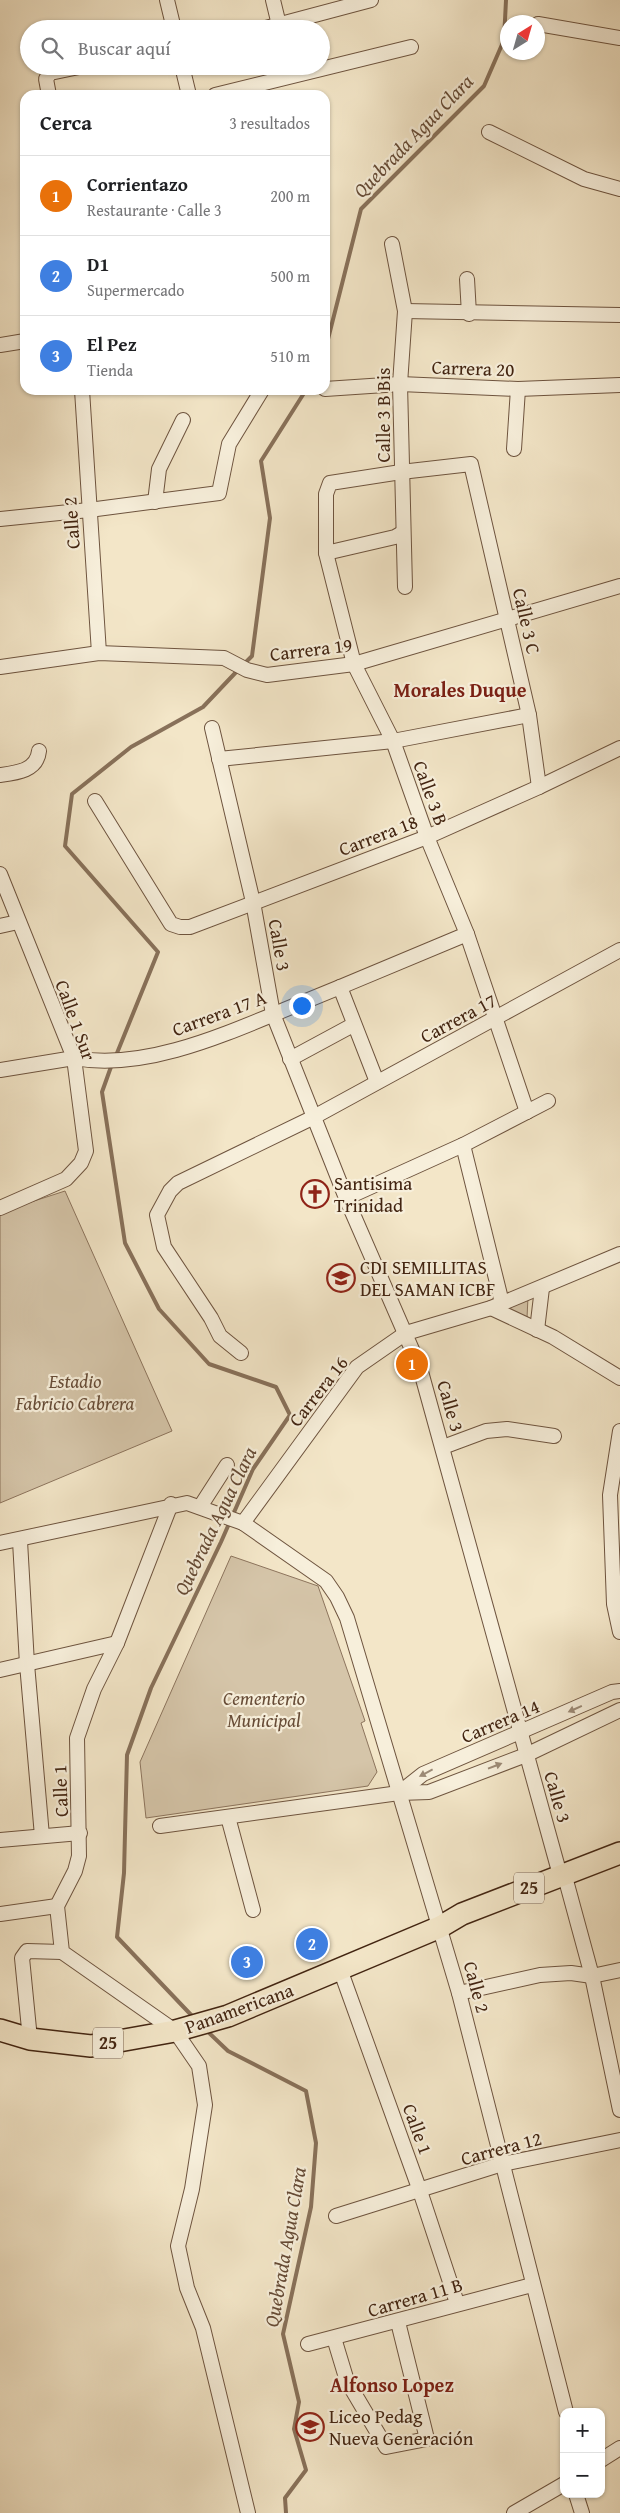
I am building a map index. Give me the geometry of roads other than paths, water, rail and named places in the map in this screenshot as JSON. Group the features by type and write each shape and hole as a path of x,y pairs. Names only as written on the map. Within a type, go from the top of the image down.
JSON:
{"main road":[{"name":"Panamericana","path":"564,1880 620,1853"},
{"name":"Panamericana","path":"0,2030 30,2039 91,2046 180,2029 228,2016 440,1927 462,1914 564,1880 620,1864"}],"street":[{"path":"167,0 172,20"},
{"path":"273,0 278,20"},
{"path":"304,20 371,0"},
{"path":"545,25 620,38"},
{"path":"330,63 411,47"},
{"path":"48,90 46,79 49,75"},
{"path":"184,75 188,90"},
{"path":"231,90 278,75"},
{"path":"489,132 584,179 620,189"},
{"name":"Calle 3 B Bis","path":"392,244 405,311 400,384 401,472 405,524 402,533 405,587"},
{"path":"467,279 470,314"},
{"path":"405,311 470,314 620,315"},
{"path":"0,345 20,343"},
{"name":"Carrera 20","path":"330,389 400,384 518,389 620,386"},
{"path":"514,449 518,389"},
{"name":"Calle 2","path":"82,395 88,510 99,653"},
{"path":"0,519 219,493 229,444 259,395"},
{"path":"155,502 159,469 183,420"},
{"name":"Calle 3 C","path":"401,472 471,464 529,715 538,788"},
{"name":"Calle 3 B","path":"401,472 330,483 326,494 326,553 354,664 393,741 427,837 467,934 527,1112"},
{"path":"326,553 395,537 402,533"},
{"name":"Carrera 19","path":"0,667 99,653 224,658 247,670 267,675 354,664 620,586"},
{"path":"219,759 393,741 529,715"},
{"name":"Calle 3","path":"212,728 253,902 273,1014 312,1118 420,1368 520,1733 592,1976 620,2110"},
{"name":"Carrera 18","path":"95,801 171,924 180,927 190,927 427,837 538,788 620,748"},
{"path":"0,775 25,770 35,760 38,751"},
{"name":"Calle 1 Sur","path":"0,874 18,922 80,1059 86,1150 81,1163 66,1179 0,1208"},
{"path":"0,926 18,922"},
{"name":"Carrera 17 A","path":"0,1070 80,1059 131,1060 186,1047 273,1014 467,934"},
{"name":"Carrera 17","path":"241,1353 220,1336 211,1318 164,1246 158,1215 170,1191 178,1183 312,1118 620,950"},
{"path":"340,987 377,1082"},
{"path":"290,1059 354,1025"},
{"path":"346,1198 463,1145 548,1101"},
{"path":"463,1145 497,1306 537,1330 553,1337 620,1378"},
{"name":"Carrera 16","path":"239,1521 357,1367 406,1333 497,1306 620,1254"},
{"path":"537,1330 542,1288"},
{"path":"443,1447 486,1431 507,1429 554,1436"},
{"path":"620,1431 610,1495 614,1604 620,1632"},
{"path":"200,1507 227,1465"},
{"path":"0,1544 20,1541 171,1504 187,1503 239,1521"},
{"name":"Calle 1","path":"57,1906 76,1871 79,1856 77,1738 94,1689 117,1643 171,1504"},
{"name":"Calle 2","path":"239,1521 326,1581 337,1597 347,1618 460,1993 532,2285 565,2408"},
{"path":"20,1541 27,1664 42,1836"},
{"path":"0,1670 117,1643"},
{"name":"Carrera 14","path":"399,1793 423,1774 612,1692 620,1691"},
{"name":"Carrera 14","path":"160,1826 399,1793 429,1792 526,1754 620,1710"},
{"path":"228,1817 254,1910"},
{"path":"0,1840 80,1833"},
{"path":"0,1914 57,1906 62,1952"},
{"path":"30,2039 22,1958 27,1951 62,1952 180,2029 199,2066 205,2105 192,2189 178,2246 187,2288 203,2328 248,2513"},
{"name":"Calle 1","path":"340,1970 420,2191 457,2303"},
{"path":"460,1993 540,1975 571,1973 592,1976 620,1970"},
{"name":"Carrera 12","path":"336,2216 502,2164 620,2140"},
{"name":"Carrera 11 B","path":"308,2344 398,2322 457,2303 532,2285"},
{"path":"334,2338 347,2381 386,2447 427,2439 398,2322"},
{"path":"605,2457 620,2448"},
{"path":"514,2513 560,2486"},
{"path":"577,2498 582,2513"}],"waterway":[{"name":"Quebrada Agua Clara","path":"330,331 361,209 484,86 504,40 506,0"},
{"name":"Quebrada Agua Clara","path":"244,664 252,656 270,518 261,461 303,395"},
{"name":"Quebrada Agua Clara","path":"115,1058 158,952 65,846 72,794 131,747 203,707 239,669"},
{"name":"Quebrada Agua Clara","path":"112,1064 102,1092 125,1243 159,1309 209,1364 276,1387 290,1415 253,1469 221,1542 151,1688 127,1755 124,1873 117,1937 194,2018"},
{"name":"Quebrada Agua Clara","path":"206,2030 228,2051 306,2091 316,2143 311,2207 283,2334 299,2402 294,2429 306,2470 285,2498 286,2513"}],"place":[{"name":"Santisima Trinidad","path":"315,1194"},
{"name":"CDI SEMILLITAS DEL SAMAN ICBF","path":"341,1278"},
{"name":"Corrientazo","path":"412,1364"},
{"name":"D1","path":"312,1944"},
{"name":"El Pez","path":"247,1962"},
{"name":"Liceo Pedag Nueva Generación","path":"310,2427"}],"district":[{"name":"Morales Duque","path":"460,690"},
{"name":"Alfonso Lopez","path":"392,2385"}],"park label":[{"name":"Estadio Fabricio Cabrera","path":"75,1392"},
{"name":"Cementerio Municipal","path":"264,1709"}]}
